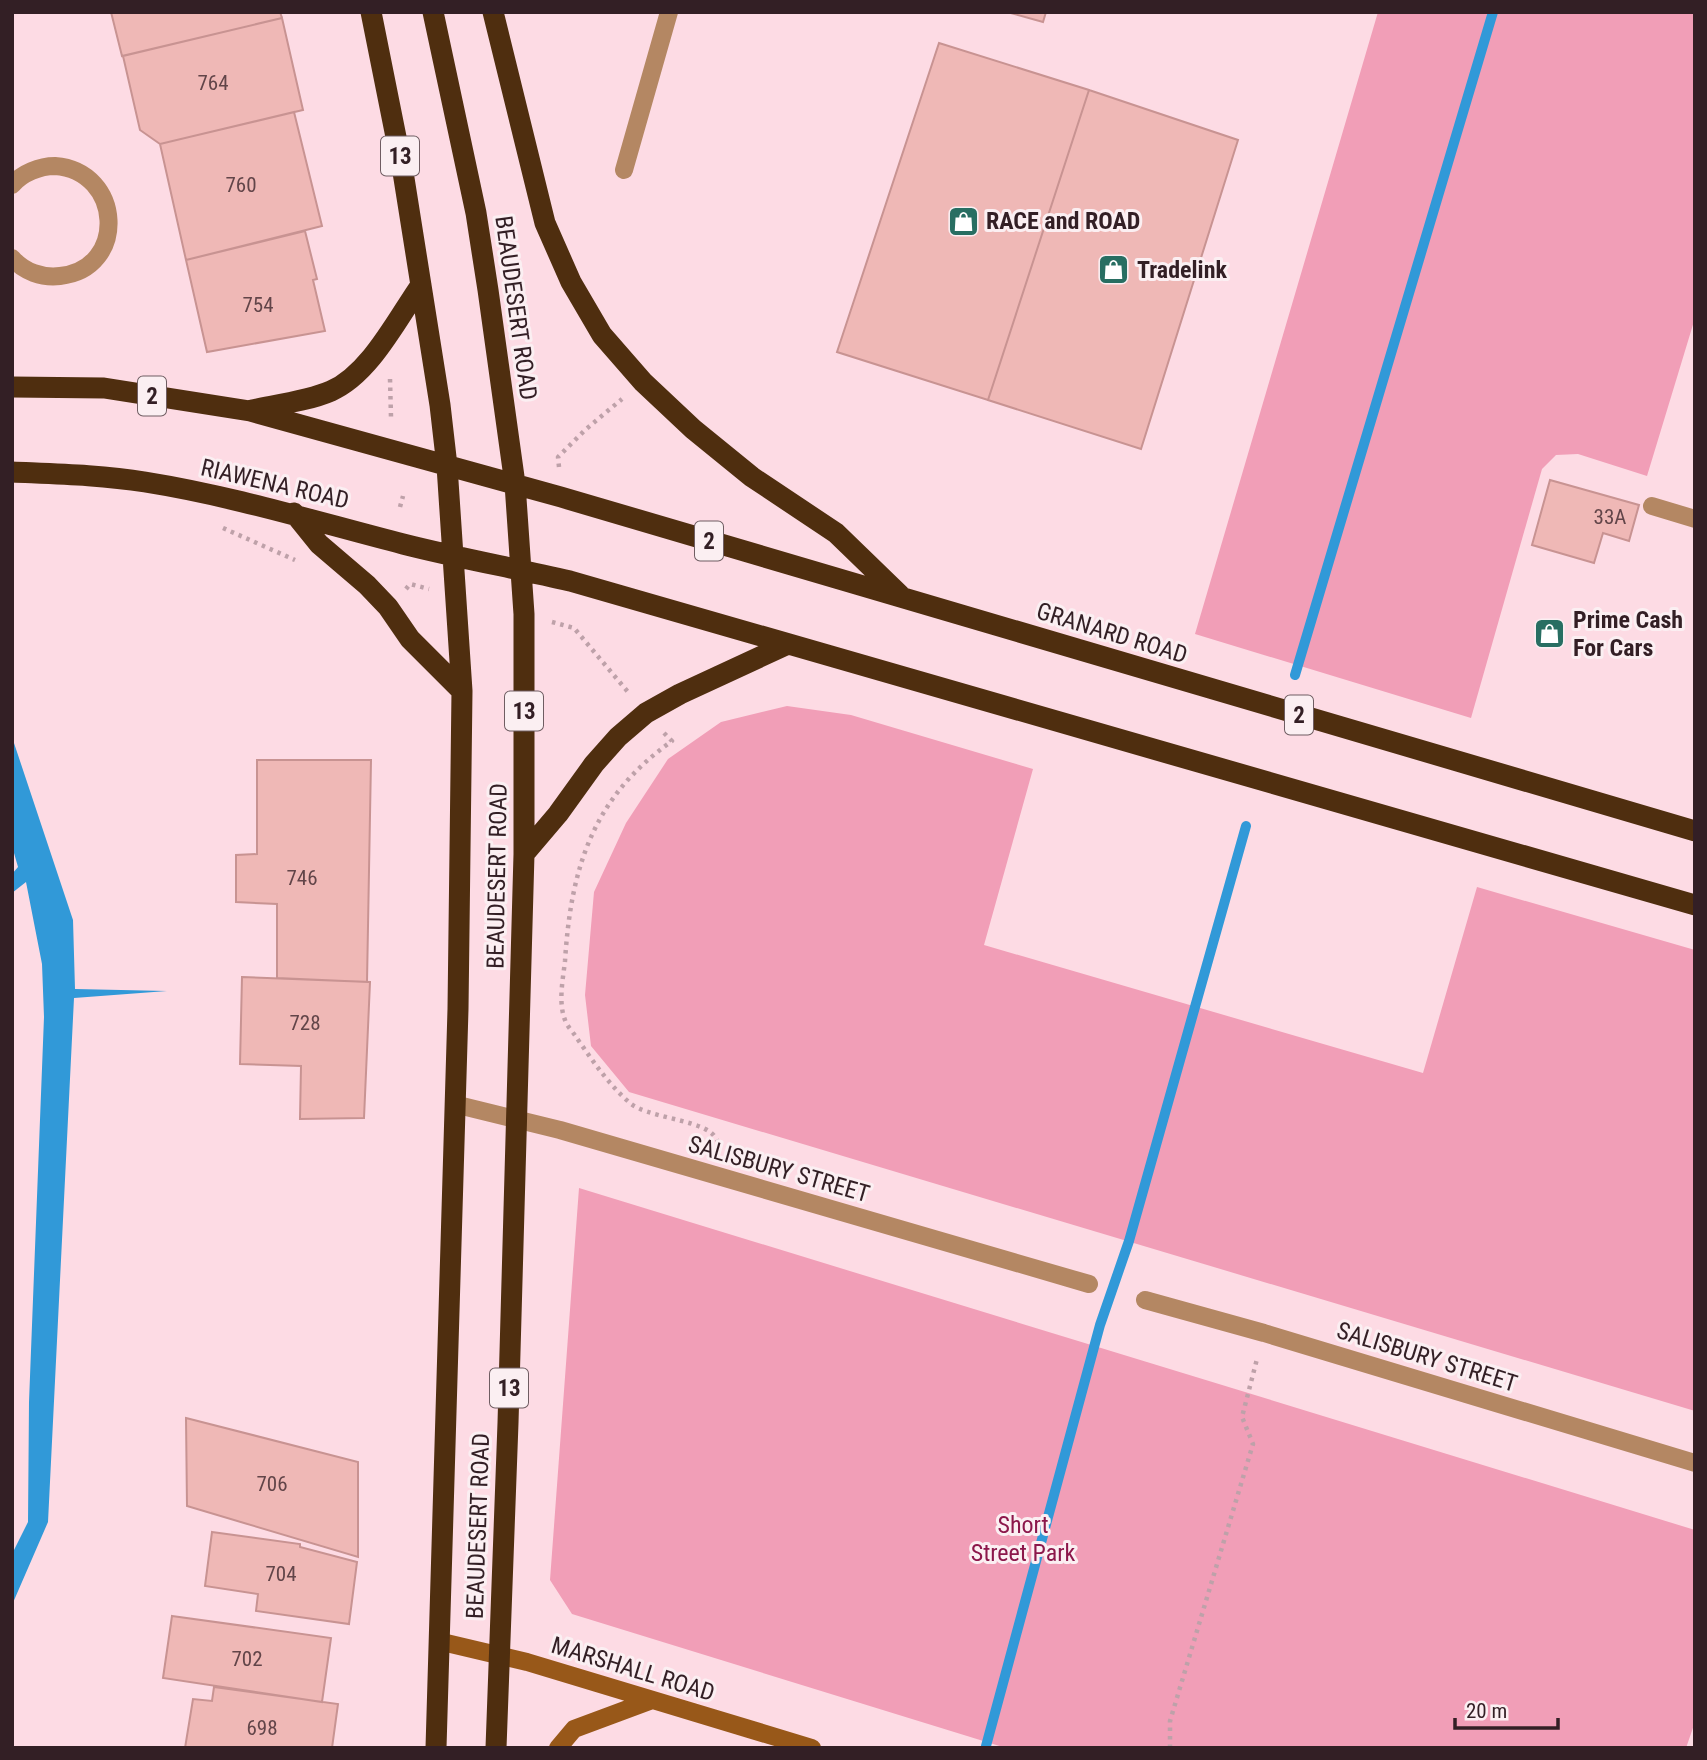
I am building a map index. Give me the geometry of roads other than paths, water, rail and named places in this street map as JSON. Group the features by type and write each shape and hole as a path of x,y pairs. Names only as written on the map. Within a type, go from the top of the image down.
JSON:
{"highway":[{"name":"BEAUDESERT ROAD","path":"370,12 403,172 447,466 462,691 454,1104 436,1748"},
{"name":"BEAUDESERT ROAD","path":"433,12 476,213 514,484 524,614 524,854 518,1120 496,1748"},
{"path":"493,12 545,223 570,282 602,335 643,382 692,429 752,477 836,533 904,598"},
{"path":"250,411 330,391 344,383 360,370 375,352 421,285"},
{"name":"2","path":"12,387 104,388 250,411 514,484"},
{"name":"RIAWENA ROAD","path":"12,472 142,481 294,513 405,545 521,569"},
{"name":"GRANARD ROAD","path":"514,484 1695,831"},
{"path":"294,513 319,544 388,607 410,639 462,691"},
{"path":"521,569 1695,905"},
{"path":"524,854 558,814 594,764 618,737 646,713 680,694 788,644"}],"street":[{"path":"624,170 669,12"},
{"path":"12,185 30,171 48,166 67,167 84,174 97,187 107,203 110,221 107,239 99,255 86,267 69,275 51,277 33,273 12,258"},
{"path":"1652,506 1695,519"},
{"name":"SALISBURY STREET","path":"454,1104 1089,1284"},
{"name":"SALISBURY STREET","path":"1145,1300 1264,1333 1695,1463"},
{"name":"MARSHALL ROAD","path":"438,1641 500,1656 812,1748"},
{"path":"558,1748 574,1729 652,1700"}],"water":[{"path":"12,737 73,920 75,989 167,991 74,998 48,1522 12,1605 12,1554 28,1522 29,1402 44,1017 42,964 26,882 12,893 12,874 18,867 12,846"}],"waterway":[{"path":"1295,675 1493,12"},
{"path":"986,1746 1100,1325 1129,1241 1246,826"}],"place":[{"name":"RACE and ROAD","path":"963,221"},
{"name":"Tradelink","path":"1114,270"},
{"name":"Prime Cash For Cars","path":"1550,634"}],"park label":[{"name":"Short Street Park","path":"1023,1539"}]}
